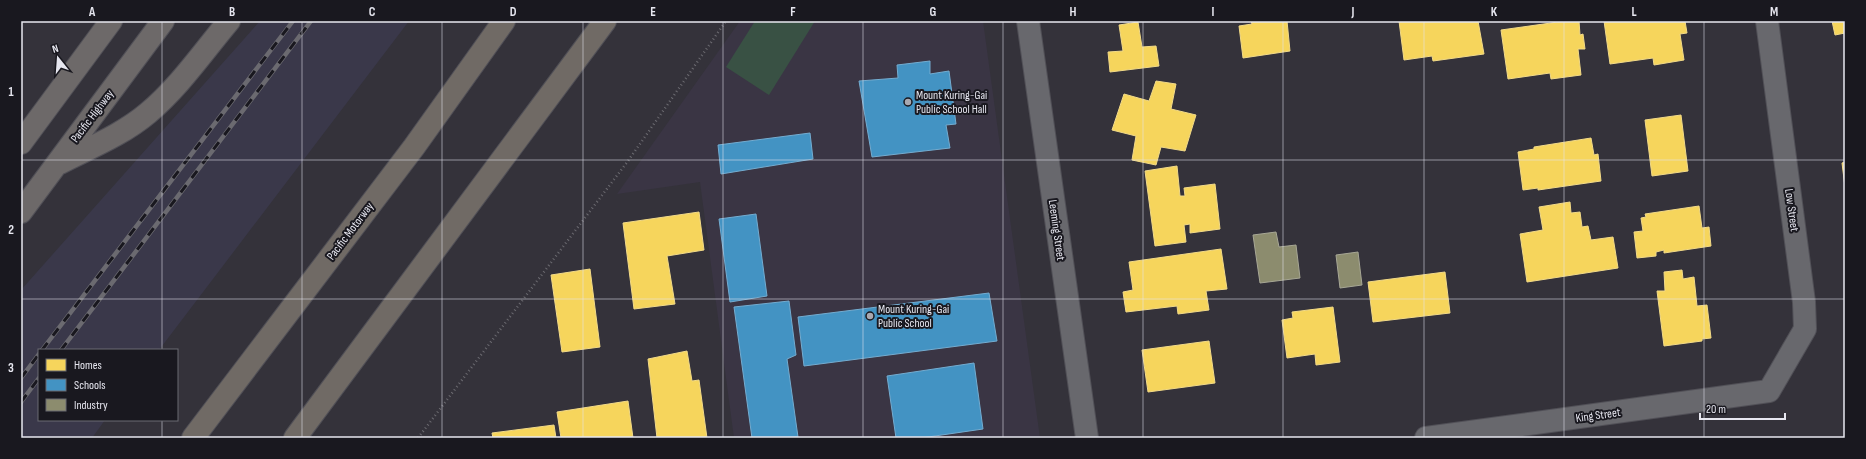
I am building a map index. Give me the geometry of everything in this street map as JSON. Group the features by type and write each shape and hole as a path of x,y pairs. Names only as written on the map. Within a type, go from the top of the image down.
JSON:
{"highway":[{"name":"Pacific Motorway","path":"193,438 414,147 504,21"},
{"path":"295,438 605,21"}],"main road":[{"path":"21,143 111,21"},
{"name":"Pacific Highway","path":"21,212 163,21"},
{"path":"55,166 120,132 147,114 171,91 230,21"}],"street":[{"name":"Leeming Street","path":"1028,21 1087,438"},
{"name":"Low Street","path":"1767,21 1804,302 1805,329 1769,391"},
{"name":"King Street","path":"1426,438 1769,391"}],"path":[{"path":"418,438 628,161 726,21"}],"shaded area":[{"path":"260,21 409,21 160,349 38,349 38,421 104,421 92,438 21,438 21,290"},
{"name":"Mount Kuring-Gai Public School","path":"740,21 983,21 1040,438 734,438 700,182 617,194"}],"green space":[{"path":"755,21 815,21 769,95 726,67"}],"building: Homes":[{"path":"1251,21 1287,21 1290,51 1243,58 1239,26 1252,24"},
{"path":"1399,21 1478,21 1484,54 1433,61 1432,56 1404,60"},
{"path":"1565,21 1579,21 1580,35 1583,34 1585,49 1578,49 1581,75 1551,79 1550,73 1508,79 1501,30"},
{"path":"1604,21 1685,21 1687,33 1680,34 1684,60 1654,65 1653,58 1610,64"},
{"path":"1832,21 1845,21 1845,33 1835,35"},
{"path":"1138,22 1142,47 1156,46 1159,66 1110,72 1108,52 1123,51 1119,25"},
{"path":"1156,81 1176,84 1171,109 1196,115 1185,151 1161,147 1156,165 1132,160 1136,136 1112,130 1124,94 1149,101"},
{"path":"1681,115 1688,171 1652,176 1645,120"},
{"path":"1591,138 1594,155 1598,154 1601,181 1538,190 1538,188 1523,190 1518,152 1534,149 1534,147"},
{"path":"1845,162 1845,187 1842,163"},
{"path":"1177,166 1180,196 1185,196 1184,188 1215,184 1220,229 1190,233 1190,224 1184,225 1186,242 1155,246 1145,171"},
{"path":"1570,202 1571,213 1580,212 1582,227 1588,226 1591,240 1613,237 1618,268 1527,282 1520,234 1543,230 1539,207"},
{"path":"1699,206 1702,228 1709,227 1711,246 1664,253 1664,250 1656,252 1656,256 1637,258 1634,232 1643,231 1641,218 1646,217 1645,214"},
{"path":"699,212 704,250 667,256 675,304 634,309 623,223"},
{"path":"1221,249 1227,289 1206,291 1209,310 1178,314 1177,306 1126,312 1123,292 1133,290 1129,262"},
{"path":"590,269 600,347 562,352 551,275"},
{"path":"1682,270 1683,279 1694,277 1697,306 1707,305 1711,338 1702,339 1702,341 1664,346 1657,291 1665,291 1664,272"},
{"path":"1445,272 1450,313 1373,322 1368,282"},
{"path":"1333,307 1340,362 1316,365 1315,354 1287,358 1282,320 1293,318 1292,312"},
{"path":"1209,341 1215,383 1148,392 1142,350"},
{"path":"687,351 692,381 699,380 707,438 657,438 648,359"},
{"path":"628,401 633,438 561,438 557,412"},
{"path":"554,425 556,438 493,438 492,433"}],"building: Schools":[{"name":"Mount Kuring-Gai Public School Hall","path":"930,61 930,74 949,71 956,124 946,125 950,148 872,157 859,81 898,78 897,65"},
{"path":"810,133 813,159 721,174 718,145"},
{"path":"756,214 767,296 730,302 719,219"},
{"path":"989,293 997,341 804,366 798,317"},
{"path":"789,301 796,355 787,359 798,437 752,438 734,307"},
{"path":"974,363 983,429 921,438 896,438 887,376"}],"building: Industry":[{"path":"1276,232 1279,247 1296,245 1300,278 1260,283 1253,235"},
{"path":"1358,252 1362,285 1340,288 1336,255"}],"railway":[{"path":"43,349 293,21"},
{"path":"62,349 311,21"},
{"path":"21,378 38,355"},
{"path":"21,402 38,379"}],"place":[{"name":"Mount Kuring-Gai Public School Hall","path":"908,102"},
{"name":"Mount Kuring-Gai Public School","path":"870,316"}]}
